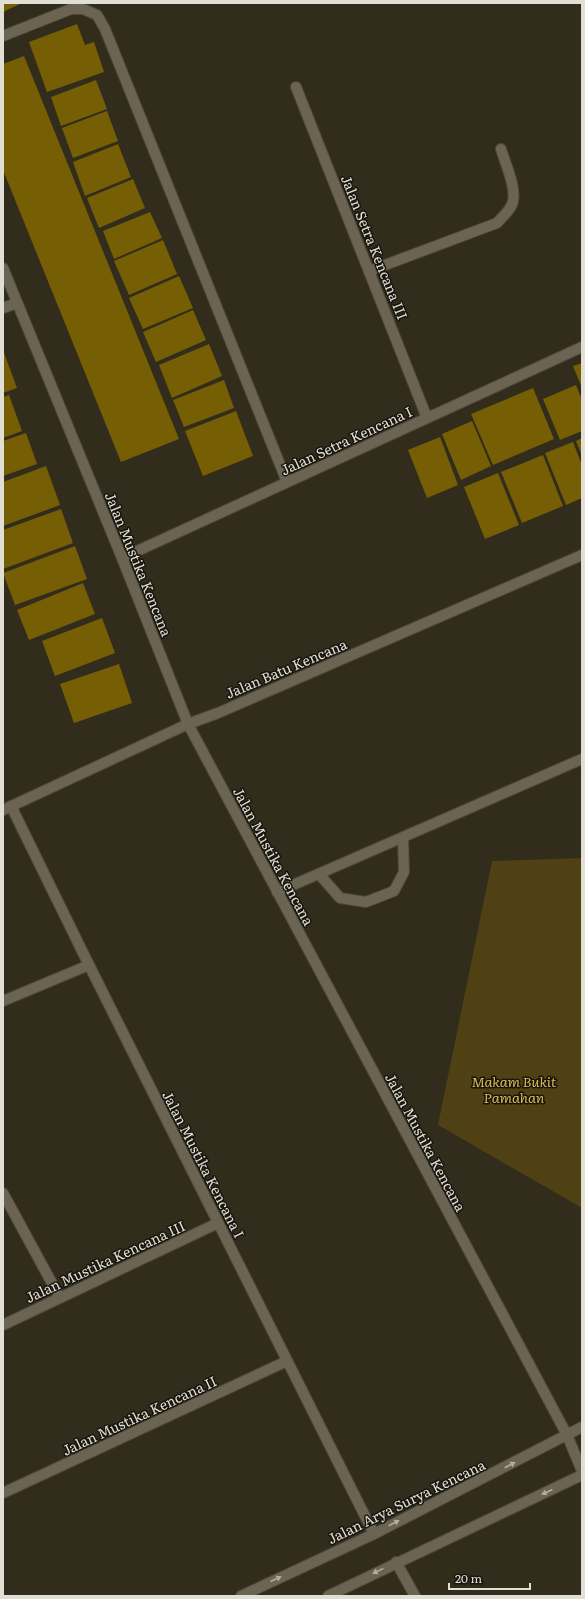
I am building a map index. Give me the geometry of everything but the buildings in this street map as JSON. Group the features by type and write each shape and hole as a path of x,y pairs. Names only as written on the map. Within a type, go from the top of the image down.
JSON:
{"street":[{"path":"3,36 71,9 83,9 97,16 108,36 287,482"},
{"name":"Jalan Setra Kencana III","path":"296,87 427,418"},
{"path":"369,271 496,223 507,212 513,201 513,188 501,149"},
{"name":"Jalan Mustika Kencana","path":"3,268 122,558 188,724 567,1435 582,1471"},
{"path":"3,308 17,303"},
{"name":"Jalan Setra Kencana I","path":"122,558 582,347"},
{"name":"Jalan Batu Kencana","path":"7,808 188,724 226,710 582,555"},
{"path":"277,892 582,760"},
{"name":"Jalan Mustika Kencana I","path":"7,808 89,965 374,1534"},
{"path":"319,874 340,898 366,902 394,891 404,872 403,838"},
{"path":"3,1001 89,965"},
{"path":"3,1193 60,1298"},
{"name":"Jalan Mustika Kencana III","path":"3,1325 218,1223"},
{"name":"Jalan Mustika Kencana II","path":"3,1493 287,1361"},
{"name":"Jalan Arya Surya Kencana","path":"241,1596 374,1534 582,1427"},
{"path":"328,1596 396,1562 582,1475"},
{"path":"396,1562 415,1596"}],"green space":[{"name":"Makam Bukit Pamahan","path":"582,858 582,1208 438,1125 492,861"}]}
